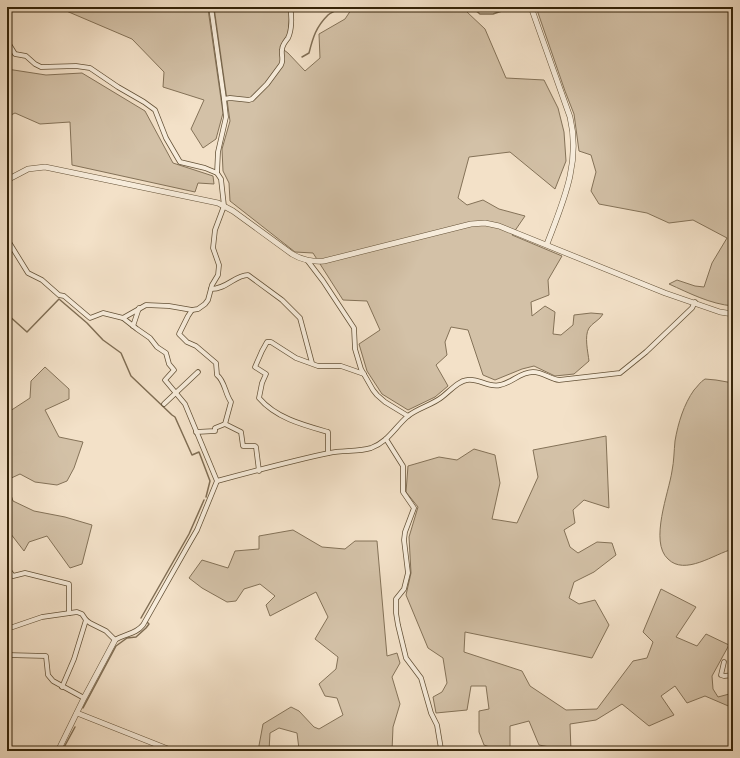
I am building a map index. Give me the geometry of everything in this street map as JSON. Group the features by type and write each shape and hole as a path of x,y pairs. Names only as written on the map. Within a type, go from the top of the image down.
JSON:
{"street":[{"path":"123,318 146,305 185,308 192,310 198,309 208,300 212,285 218,272 218,265 213,248 215,230 224,206 221,179 218,173 218,152 226,117 211,7"},
{"path":"224,99 252,99 283,63 282,49 289,35 290,7"},
{"path":"531,7 568,111 572,134 572,171 567,190 547,244"},
{"path":"7,41 15,54 26,56 38,66 76,66 90,68 155,110 164,134 180,162 218,173"},
{"path":"7,180 28,169 45,167 218,203 287,251 307,260 324,260 439,232 478,224 493,224 547,244 646,285 720,312 733,314"},
{"path":"7,239 28,273 42,280 59,295 64,296 90,318 103,313 123,318 150,338 166,353 169,364 174,370 165,380 185,404 217,481 197,530 143,625 135,632 121,636 115,640 58,751"},
{"path":"307,260 323,281 354,328 355,349 364,374 377,395 385,402 408,416"},
{"path":"211,289 220,288 246,275 276,296 300,318 312,363"},
{"path":"217,481 328,453 372,448 386,439 408,416 438,400 461,382 467,380 474,380 487,385 497,386 507,383 524,374 533,372 538,372 559,380 620,373 646,352 692,308 695,302"},
{"path":"133,326 139,308"},
{"path":"192,310 179,334 187,342 196,346 216,363 217,375 220,377 230,402 225,424"},
{"path":"328,453 328,432 300,424 275,413 259,398 262,383 266,374 255,367 262,351 267,342 274,342 296,358 321,367 344,367 364,374"},
{"path":"164,404 198,372"},
{"path":"196,432 215,431 215,428 225,424 241,432 243,446 256,447 259,471"},
{"path":"386,439 403,466 404,492 414,508 405,532 404,540 408,573 404,590 396,599 398,625 406,658 421,678 431,713 437,725 440,749 437,751"},
{"path":"7,568 13,576 25,573 69,584 70,613"},
{"path":"7,629 42,617 80,612 86,620 106,631 115,640"},
{"path":"62,687 74,659 86,620"},
{"path":"7,655 46,656 49,678 52,682 84,698"},
{"path":"724,662 721,674 724,676 733,675"},
{"path":"77,713 173,751"}],"shaded area":[{"path":"57,7 172,7 208,9 223,113 216,139 203,148 191,129 204,100 163,87 164,72 132,39"},
{"path":"214,7 288,7 290,12 288,34 280,47 288,53 305,71 320,58 319,34 345,19 353,7 470,7 467,12 485,29 506,78 544,80 558,108 564,132 566,161 555,189 510,152 469,157 458,198 467,205 483,200 499,209 525,216 512,235 562,256 548,280 549,295 531,302 532,316 545,306 555,312 553,334 561,335 573,325 574,315 591,313 603,314 590,326 588,331 587,344 589,361 574,374 555,376 534,366 522,369 495,380 483,375 468,330 451,327 445,342 447,355 436,365 448,386 435,397 408,410 382,394 367,371 359,344 380,330 367,301 343,300 313,253 295,252 230,201 229,183 223,171 222,149 230,121"},
{"path":"536,7 733,7 733,306 708,301 669,284 677,280 695,286 704,287 712,263 727,238 693,220 669,223 647,213 599,204 591,191 596,172 591,155 579,151 574,114"},
{"path":"7,69 46,75 82,73 145,111 173,163 213,176 214,184 198,183 195,192 72,165 70,122 40,124 15,113 7,117"},
{"path":"45,367 69,389 69,399 45,410 59,437 83,442 74,468 67,481 57,485 35,482 20,474 7,480 7,413 30,398 31,381"},
{"path":"705,379 733,383 733,549 691,565 675,564 668,559 663,551 660,541 662,516 674,460 675,441 684,408 690,395"},
{"path":"606,436 609,508 584,500 573,510 575,523 564,530 570,547 578,553 597,542 612,543 616,555 594,572 574,582 569,598 579,604 595,600 609,625 592,658 465,632 464,652 522,671 530,686 566,710 597,709 633,661 647,658 653,642 643,632 661,589 696,607 676,637 697,646 706,634 729,645 712,676 713,689 718,697 733,693 733,708 705,696 687,703 675,686 661,696 674,715 649,726 622,704 596,720 570,724 571,751 539,745 529,721 510,726 510,749 495,749 484,745 479,732 479,711 489,709 486,686 471,686 467,710 436,713 433,697 442,692 447,683 443,658 428,648 406,595 411,573 409,537 418,507 406,492 408,466 439,457 457,460 474,449 495,455 500,483 492,519 517,523 538,477 533,450"},
{"path":"7,483 13,501 34,511 65,517 92,525 82,564 70,568 47,536 29,542 24,551 7,529"},
{"path":"293,530 322,547 345,549 355,541 377,541 387,656 397,653 400,663 392,677 400,704 393,727 392,751 334,751 324,747 299,749 297,733 279,728 270,733 269,751 258,751 263,724 291,707 299,711 314,727 319,729 343,715 337,698 325,696 319,684 336,669 338,657 315,639 328,617 316,592 270,616 266,605 275,596 260,584 244,589 236,601 227,602 202,588 189,578 202,560 228,568 235,551 259,549 259,536"}],"waterway":[{"path":"302,57 309,53 316,32 324,19 329,14 341,7"},
{"path":"474,7 480,14 493,14 511,8"},
{"path":"7,314 27,332 59,299 87,323 103,340 121,353 131,376 175,417 192,455 199,452 210,481 206,497"},
{"path":"141,618 189,534 204,500"},
{"path":"83,708 116,646 127,638 136,637 149,624 147,622"},
{"path":"62,751 75,727"}]}
